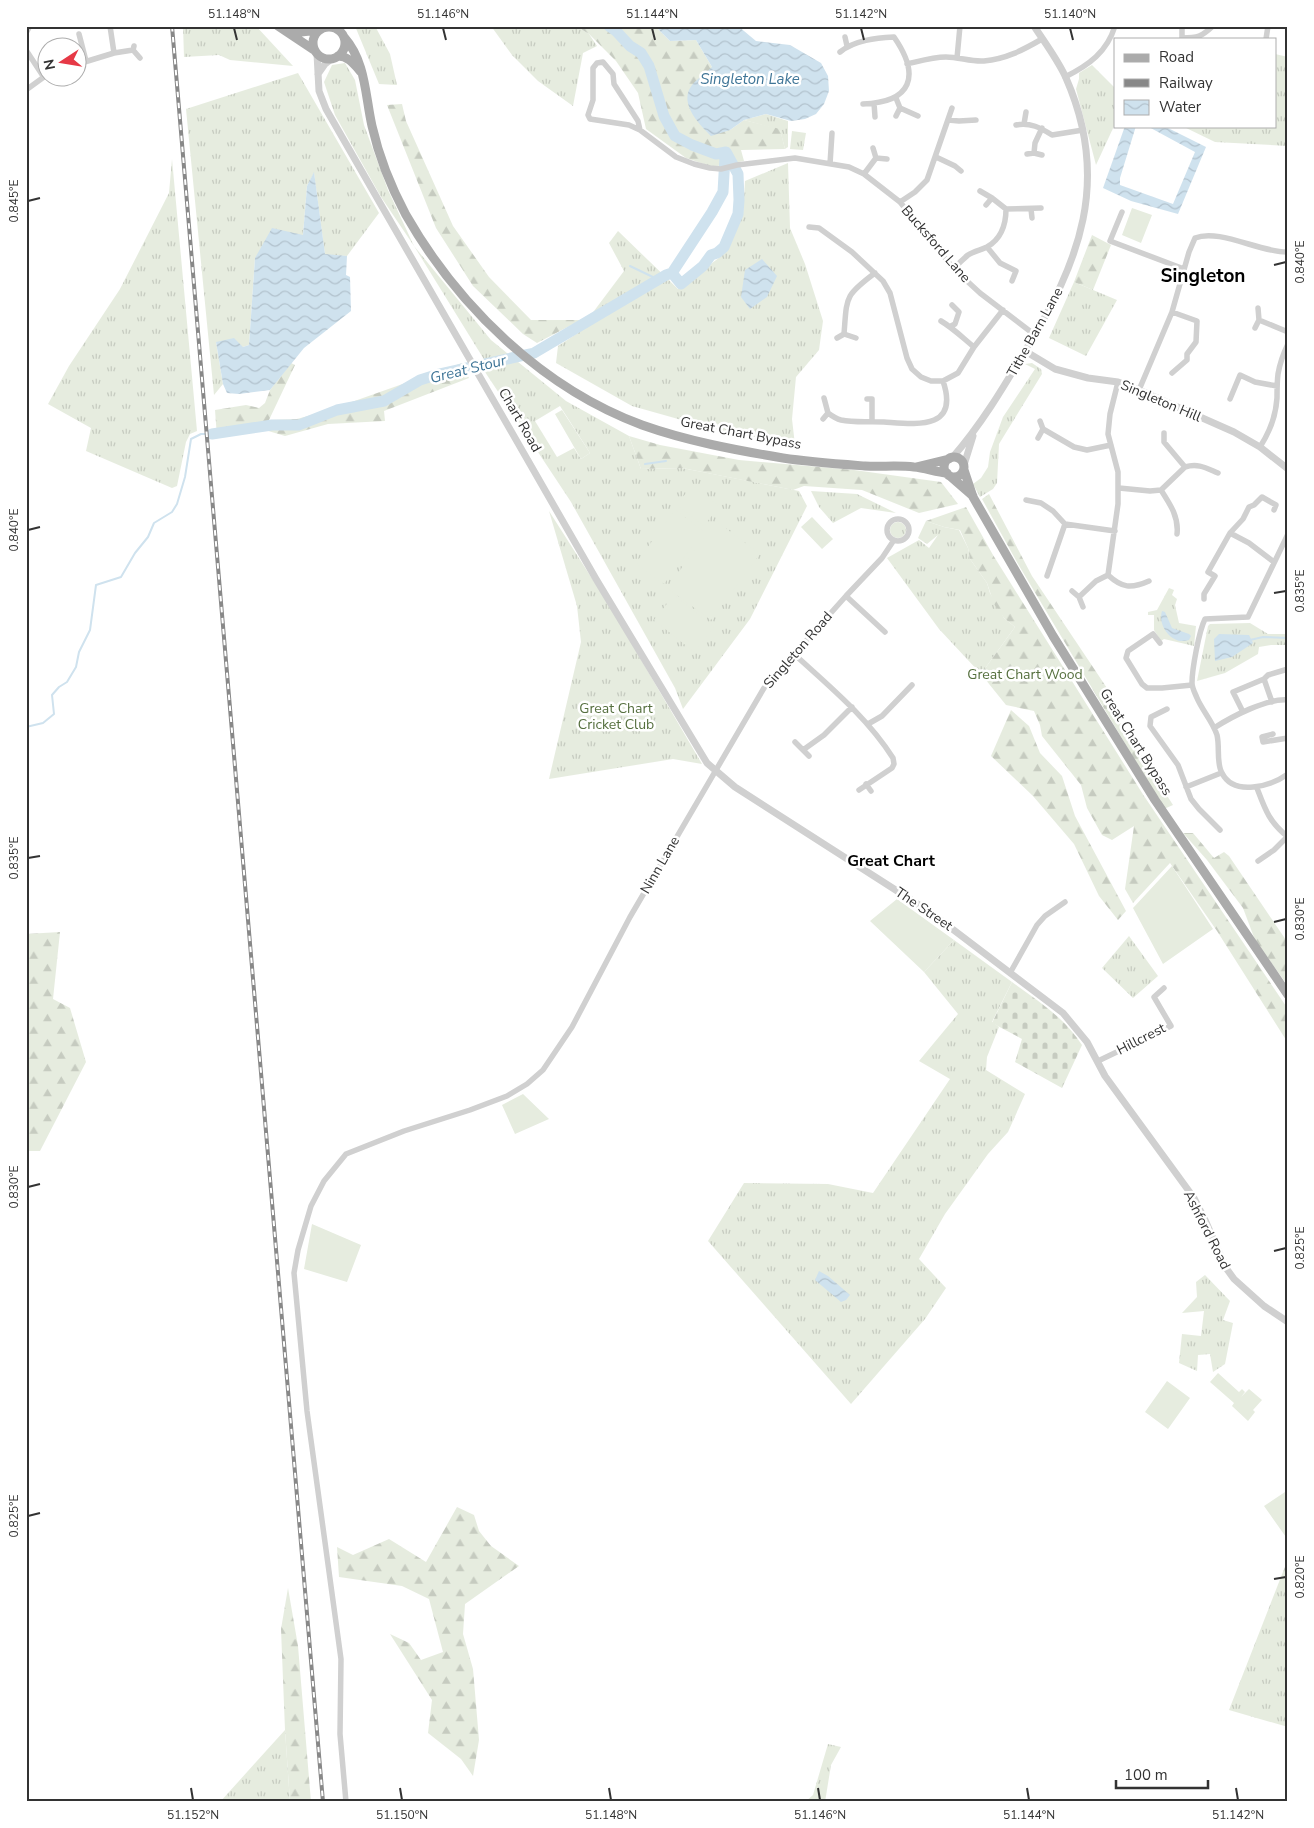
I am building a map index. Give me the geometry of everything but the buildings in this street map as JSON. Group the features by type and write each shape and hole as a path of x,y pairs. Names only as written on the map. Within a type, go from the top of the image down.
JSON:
{"main road":[{"path":"278,26 326,59 342,56 348,59 363,74"},
{"path":"282,26 301,32 331,27 337,28 344,37 344,48 335,57"},
{"path":"316,52 313,39 322,28"},
{"name":"Great Chart Bypass","path":"344,37 356,53 363,74 377,145 404,212 445,275 468,302 514,347 533,362 575,392 640,424 675,435 708,444 784,458 865,466 916,467 948,475 973,497"},
{"path":"950,458 958,458 964,468 958,476 948,475 945,464 950,458"},
{"name":"Great Chart Bypass","path":"916,467 950,458"},
{"name":"Great Chart Bypass","path":"964,468 973,497 1053,636 1155,800 1288,994"}],"street":[{"path":"26,33 30,26"},
{"path":"110,26 114,53"},
{"path":"957,58 960,26"},
{"name":"Tithe Barn Lane","path":"950,458 974,433 1002,390 1057,297 1082,228 1086,205 1087,156 1083,130 1076,104 1065,77 1034,26"},
{"path":"1065,77 1094,60 1106,46 1115,26"},
{"path":"1182,29 1182,38 1199,37 1212,26"},
{"path":"863,104 896,98 905,88 909,78 907,64 901,47 894,37 893,30"},
{"path":"1205,33 1209,38"},
{"path":"79,34 80,38"},
{"path":"844,37 847,46"},
{"path":"840,52 847,46 878,38 894,37"},
{"path":"907,64 940,57 957,58 972,62 1001,58 1022,51 1042,39"},
{"path":"88,61 134,48 136,56 140,58"},
{"path":"26,50 38,66"},
{"name":"Chart Road","path":"316,52 320,91 326,109 596,579 707,763 716,771"},
{"path":"318,74 322,67 335,57"},
{"name":"Bucksford Lane","path":"640,130 638,121 614,84 613,74 603,62 597,63 593,68 593,100 588,115 590,118 629,125 640,130 676,157 694,164 729,167 788,158 812,160 849,168 864,174 900,202 954,269 1035,335"},
{"path":"26,90 38,81"},
{"path":"896,98 900,108 918,116"},
{"path":"874,103 875,117"},
{"path":"896,116 900,108"},
{"path":"900,202 915,192 927,180 952,108"},
{"path":"1024,124 1026,112"},
{"path":"948,120 976,120"},
{"path":"1016,126 1024,124 1042,128 1052,135 1083,130"},
{"path":"1034,153 1035,143 1042,128"},
{"path":"830,164 832,133"},
{"path":"873,148 876,158"},
{"path":"1027,154 1042,155"},
{"path":"936,157 961,171"},
{"path":"876,158 887,159"},
{"path":"864,174 876,158"},
{"path":"980,191 1006,209 1041,208"},
{"path":"986,205 992,198"},
{"path":"954,269 968,255 987,247 995,240 1003,229 1006,220 1006,209"},
{"path":"1031,209 1032,218"},
{"path":"1122,212 1110,241 1184,269"},
{"path":"809,228 819,228 852,252 882,281 890,294 907,358 912,369 921,377 931,381 943,381 958,373 974,347 1003,310"},
{"path":"1139,390 1172,312 1195,238 1203,234 1245,242 1278,253 1288,252"},
{"path":"987,247 1000,262 1016,271 1012,281"},
{"path":"844,334 847,299 857,286 875,273"},
{"path":"951,326 955,324 959,312 952,305"},
{"path":"1255,328 1260,320 1258,308"},
{"path":"1172,312 1197,321 1196,342 1188,354 1187,360 1172,373"},
{"path":"1260,320 1288,332"},
{"path":"941,321 951,326 956,333 974,347"},
{"path":"837,338 844,334 856,338"},
{"path":"1260,447 1267,436 1273,419 1277,401 1280,364 1288,344"},
{"name":"Singleton Hill","path":"1025,351 1047,365 1067,373 1118,382 1234,432 1260,447 1288,470"},
{"path":"1230,400 1240,375 1255,382 1277,386"},
{"path":"824,398 828,413 840,420 922,424 935,420 942,414 946,406 947,393 943,381"},
{"path":"1108,575 1119,488 1118,472 1110,445 1108,424 1118,382"},
{"path":"867,399 872,399 872,421"},
{"path":"823,420 828,413"},
{"path":"1040,421 1043,429 1074,447 1093,449 1110,445"},
{"path":"1038,438 1043,429"},
{"name":"Tithe Barn Lane","path":"964,468 974,433"},
{"path":"1164,433 1164,442 1185,466"},
{"path":"1119,488 1150,492 1161,490 1185,466 1200,465 1218,473"},
{"path":"1161,490 1178,524 1177,534"},
{"path":"1204,599 1204,594 1215,576 1208,572 1230,533 1243,519 1248,507 1254,506 1262,497 1276,505 1274,510"},
{"path":"1026,500 1041,503 1053,511 1064,524 1114,531"},
{"path":"1047,576 1064,524"},
{"path":"1178,524 1186,524"},
{"path":"1230,533 1249,543 1274,562"},
{"path":"1288,534 1248,617 1205,619 1197,649 1192,685 1217,735 1222,773 1228,781 1236,786 1257,788 1274,782 1288,774"},
{"name":"Singleton Road","path":"716,771 764,688 882,558 894,540"},
{"path":"1108,575 1116,583 1124,586 1149,581"},
{"path":"1078,597 1096,581 1108,575"},
{"path":"1072,591 1078,597 1083,607"},
{"path":"846,596 885,632"},
{"path":"1160,643 1153,634 1128,651 1126,658 1142,684 1147,688 1154,689 1192,685"},
{"path":"794,654 852,707 868,724 891,755 894,764 889,770 858,790"},
{"path":"1243,712 1233,692 1268,675 1288,671"},
{"path":"1264,678 1272,702"},
{"path":"868,724 882,716 912,685"},
{"path":"907,691 912,696"},
{"path":"1214,728 1243,712 1272,702 1288,700"},
{"path":"803,750 824,735 852,707"},
{"path":"1167,709 1151,716 1150,726 1178,765 1191,799 1220,830"},
{"path":"1273,734 1262,736 1263,742 1288,738"},
{"path":"795,742 809,756"},
{"name":"Ninn Lane","path":"346,1802 340,1734 341,1660 307,1411 294,1273 298,1250 311,1206 324,1181 346,1154 404,1131 508,1096 543,1070 572,1027 630,916 716,771"},
{"name":"The Street","path":"716,771 735,787 930,912 1064,1013 1087,1042 1105,1076"},
{"path":"1186,787 1222,773"},
{"path":"866,784 871,792"},
{"path":"1257,788 1264,810 1274,825 1287,837 1274,850 1258,861"},
{"path":"1010,973 1037,925 1045,916 1065,902"},
{"name":"Hillcrest","path":"1098,1062 1171,1026 1154,998 1164,988"},
{"name":"Ashford Road","path":"1105,1076 1194,1198 1226,1268 1240,1286 1264,1306 1288,1322"}],"green space":[{"path":"183,26 256,26 293,66 230,60 219,55 184,57"},
{"path":"355,26 375,26 390,54 397,85 379,84"},
{"path":"491,26 576,26 589,34 597,46 583,53 573,106 538,81 512,55"},
{"path":"576,26 655,26 670,41 696,40 712,67 730,130 744,120 780,129 785,149 741,150 744,161 713,167 686,158 646,129 638,93 616,61 589,34"},
{"path":"1276,54 1288,57 1288,146 1215,142 1186,128 1276,128"},
{"path":"345,63 355,80 364,125 388,190 414,246 381,197 335,115 324,82 332,65"},
{"path":"1092,65 1114,87 1114,126 1096,165 1076,89 1079,73"},
{"path":"298,73 379,213 347,256 325,255 314,173 307,186 303,235 255,258 249,345 243,347 216,342 223,384 214,395 186,109"},
{"path":"402,104 406,121 453,226 489,277 531,320 581,320 537,343 523,334 473,286 436,228 387,105"},
{"path":"766,114 788,121 788,147 785,149 780,130 744,120"},
{"path":"792,131 806,133 803,150 790,149"},
{"path":"172,159 197,431 190,434 186,442 177,486 172,488 86,451 91,428 48,404 69,366 120,289 169,193"},
{"path":"788,163 790,228 805,264 823,321 819,350 796,377 792,419 795,445 710,428 632,406 556,363 558,346 590,325 588,319 624,271 609,243 618,231 678,289 720,257 728,248 730,239 743,214 745,181"},
{"path":"1132,208 1152,215 1141,243 1122,235"},
{"path":"1092,235 1111,245 1093,290 1074,282"},
{"path":"414,246 491,340 566,401 629,436 641,469 682,468 799,491 807,506 750,619 683,709 675,688 571,502 483,369 485,361","holes":["560,406 590,453 581,459 574,448 557,457 535,421"]},
{"path":"1074,282 1117,300 1086,356 1049,338"},
{"path":"291,363 295,365 269,420 297,419 329,410 462,363 469,378 384,411 385,421 328,424 285,436 265,430 217,437 215,410 246,405 259,408 265,403 270,390"},
{"path":"1032,363 1041,369 1042,374 999,444 997,483 993,489 980,497 973,484 981,478 988,467 990,452 1003,417 1035,369 1025,364"},
{"path":"562,410 590,453 581,459 555,414"},
{"path":"629,436 660,445 739,460 854,470 941,482 958,504 919,513 862,490 804,486 793,490 682,468 641,469"},
{"path":"692,485 719,506 704,526 677,505"},
{"path":"811,491 857,494 896,513 861,508 833,523 819,507"},
{"path":"989,494 1032,576 1117,703 1110,706 1173,805 1164,809 1018,564 982,499"},
{"name":"Great Chart Wood","path":"966,507 993,555 1144,796 1288,1009 1288,1043 1217,931 1170,863 1133,903 1125,889 1134,826 1112,840 1102,835 1087,808 1081,785 1042,736 1034,711 1006,705 981,674 1015,627 1004,618 994,604 987,583 970,559 968,548 960,530 926,521"},
{"path":"675,510 704,531 664,584 636,563"},
{"name":"Great Chart Cricket Club","path":"549,511 612,610 702,764 673,759 549,779 581,642 577,606"},
{"path":"812,517 833,539 822,549 801,527"},
{"path":"716,521 760,554 711,620 667,588"},
{"path":"926,521 959,530 968,548 970,559 987,583 990,593 1004,618 1015,627 981,674 939,629 887,558 919,540 929,548 938,535 927,544 918,538"},
{"path":"895,522 901,522 906,527 904,536 895,538 890,533 890,527"},
{"path":"1169,588 1174,590 1172,595 1177,599 1175,605 1179,623 1196,626 1194,646 1164,639 1161,641 1154,630 1154,615 1148,615 1148,612 1157,610"},
{"path":"674,595 714,627 694,652 654,620"},
{"path":"1250,623 1268,634 1288,634 1288,645 1259,647 1258,654 1225,673 1197,681 1208,626 1210,624"},
{"name":"Great Chart Wood","path":"1011,710 1029,726 1040,753 1062,776 1075,816 1126,911 1118,920 1099,896 1074,844 1033,796 991,756"},
{"path":"1183,833 1193,833 1214,858 1224,852 1229,856 1288,943 1288,986 1255,940 1243,908 1207,860"},
{"path":"1172,866 1213,929 1163,964 1133,908"},
{"path":"897,899 954,940 924,972 870,921"},
{"path":"60,932 53,999 70,1008 86,1062 40,1151 26,1151 26,934"},
{"path":"1129,936 1158,976 1133,998 1102,968"},
{"path":"954,940 1012,982 992,1022 999,1027 987,1057 986,1070 1025,1094 1008,1132 988,1154 945,1214 919,1259 946,1288 925,1319 851,1404 708,1241 744,1183 828,1184 873,1193 950,1079 919,1061 958,1014 924,972"},
{"path":"1012,982 1059,1018 1082,1045 1062,1088 1015,1062 1022,1039 992,1023"},
{"path":"523,1094 549,1119 515,1134 502,1105"},
{"path":"312,1224 361,1245 347,1282 304,1269"},
{"path":"1205,1275 1230,1301 1223,1320 1233,1323 1225,1364 1213,1372 1210,1354 1198,1355 1197,1371 1179,1363 1182,1334 1201,1336 1204,1311 1182,1313 1197,1297 1196,1282"},
{"path":"1218,1373 1239,1392 1242,1389 1245,1392 1241,1397 1249,1389 1262,1400 1253,1410 1255,1412 1248,1421 1232,1406 1234,1403 1210,1382"},
{"path":"1167,1381 1190,1398 1168,1429 1145,1412"},
{"path":"1288,1490 1288,1540 1264,1506"},
{"path":"457,1507 474,1515 479,1531 491,1546 519,1566 465,1604 463,1634 473,1669 479,1740 473,1776 461,1759 428,1733 432,1700 390,1634 409,1643 421,1660 443,1652 429,1599 402,1586 339,1577 337,1547 353,1555 389,1539 426,1562"},
{"path":"1288,1559 1288,1727 1229,1710"},
{"path":"288,1588 298,1646 311,1802 290,1802 281,1629"},
{"path":"285,1730 290,1802 220,1802"},
{"path":"828,1744 841,1747 831,1765 825,1802 805,1802 813,1795"}],"water":[{"name":"Singleton Lake","path":"655,26 738,26 756,41 790,45 821,63 828,76 829,91 824,104 816,114 805,119 791,121 766,114 744,120 730,130 711,136 692,113 687,99 692,85 712,67 696,40 670,41"},
{"path":"1124,128 1135,128 1120,178 1120,185 1173,204 1195,152 1151,128 1168,128 1206,147 1178,214 1131,201 1103,188"},
{"path":"314,172 325,254 347,256 346,275 350,277 351,311 304,348 270,390 239,394 227,393 223,384 216,342 234,338 243,347 249,345 255,258 272,228 303,235 307,186"},
{"path":"762,259 777,276 767,297 750,309 741,297 745,270"},
{"path":"1162,611 1165,612 1172,628 1189,634 1191,636 1189,640 1177,640 1168,633 1162,623"},
{"path":"1219,634 1249,635 1253,643 1232,657 1215,661 1214,639"},
{"path":"819,1271 828,1276 850,1295 846,1300 841,1302 815,1280"}],"waterway":[{"name":"Great Stour","path":"212,434 272,425 299,425 337,410 384,401 420,380 439,374 534,353 666,275 672,273 681,284 703,266 711,255 724,247 738,214 738,174 726,152 716,154 675,136 664,116 649,66 641,53 630,46 609,26"},
{"path":"672,273 723,192 725,157"},
{"path":"630,266 657,279 666,275"},
{"name":"Great Stour","path":"26,727 43,723 54,714 52,695 67,682 76,667 79,652 90,630 96,585 121,577 135,553 148,537 154,523 172,512 177,504 185,477 191,439 201,434 212,434"},
{"path":"645,464 666,461"},
{"path":"1250,640 1263,637 1288,638"}],"railway":[{"path":"172,26 323,1802"}],"district":[{"name":"Singleton","path":"1203,276"},
{"name":"Great Chart","path":"891,861"}]}
